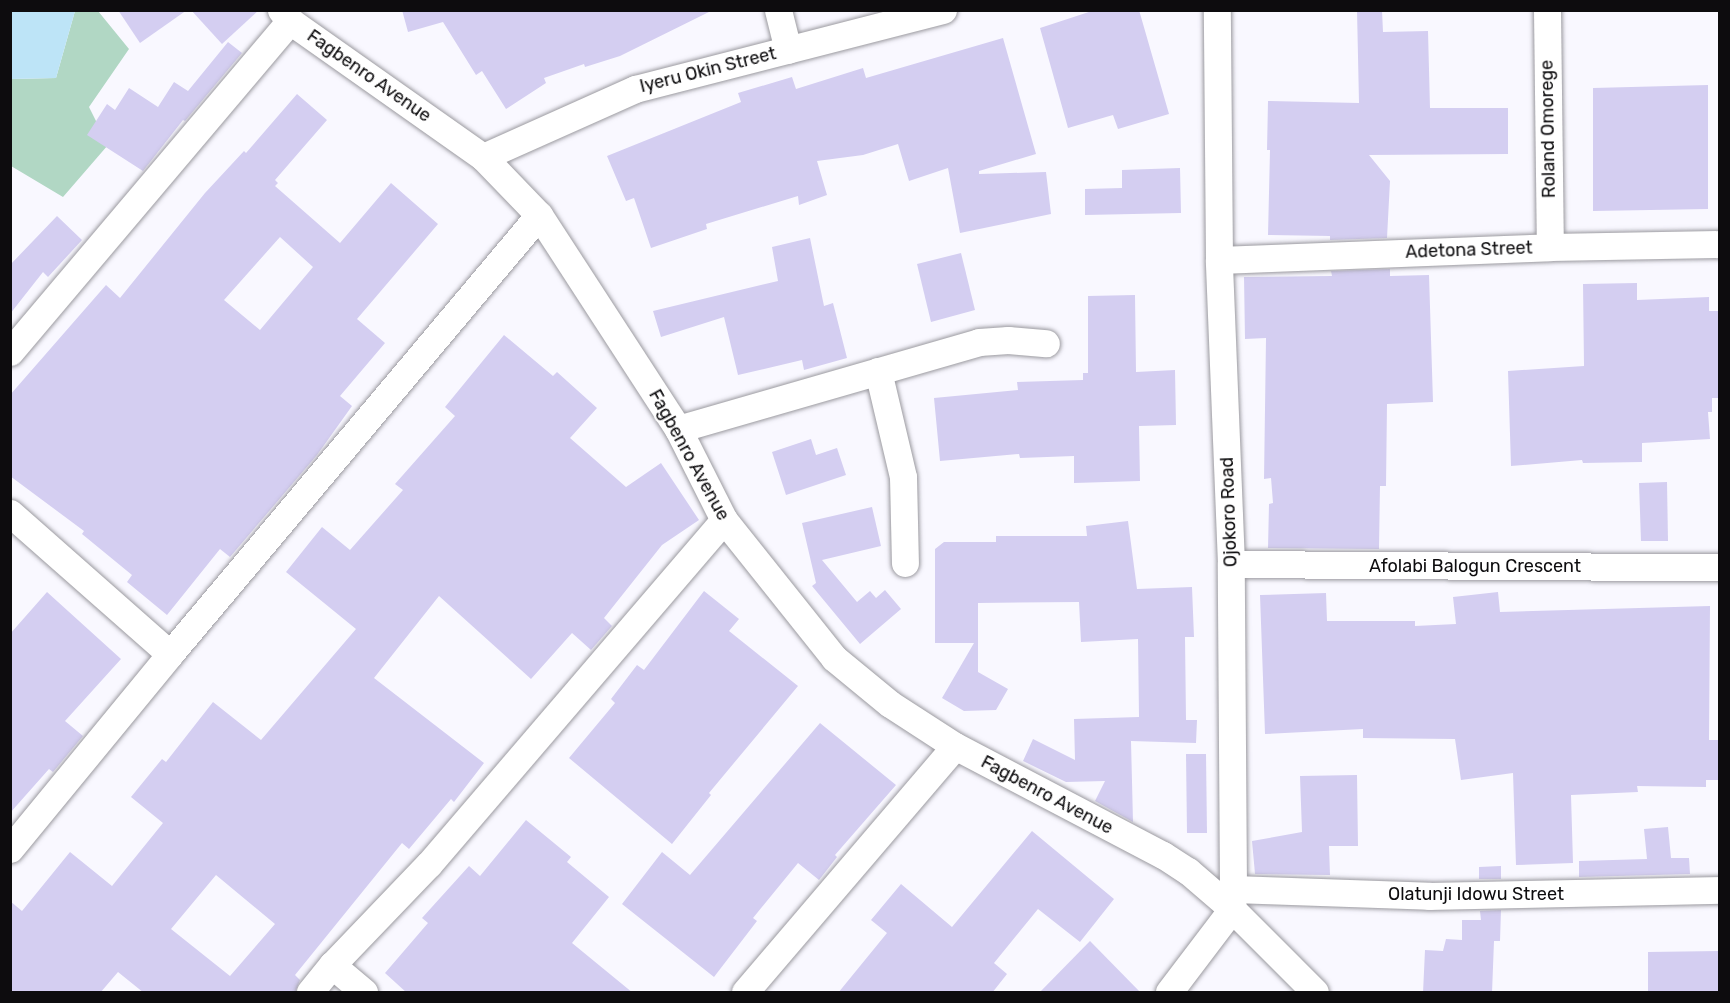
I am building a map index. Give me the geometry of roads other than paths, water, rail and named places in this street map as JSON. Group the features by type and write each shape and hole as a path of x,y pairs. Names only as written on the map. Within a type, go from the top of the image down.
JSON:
{"street":[{"path":"778,10 788,50"},
{"name":"Iyeru Okin Street","path":"483,157 635,89 671,77 943,10"},
{"name":"Ojokoro Road","path":"1217,10 1219,260 1231,564 1232,899"},
{"name":"Roland Omorege","path":"1547,10 1550,247"},
{"path":"10,352 285,16"},
{"name":"Fagbenro Avenue","path":"285,16 483,157 539,215 678,429 724,520 834,658 890,704 955,746 1163,855 1232,899 1315,993"},
{"path":"10,849 170,654 539,215"},
{"name":"Adetona Street","path":"1219,260 1550,247 1719,244"},
{"path":"678,429 979,342 1008,340 1046,343"},
{"path":"878,371 903,477 905,563"},
{"path":"10,513 170,654"},
{"path":"310,993 332,965 429,864 724,520"},
{"name":"Afolabi Balogun Crescent","path":"1231,564 1719,567"},
{"path":"746,993 955,746"},
{"name":"Olatunji Idowu Street","path":"1232,899 1719,890"},
{"path":"1169,993 1232,899"},
{"path":"332,965 364,993"}],"water":[{"path":"10,11 75,11 56,78 11,79"}]}
